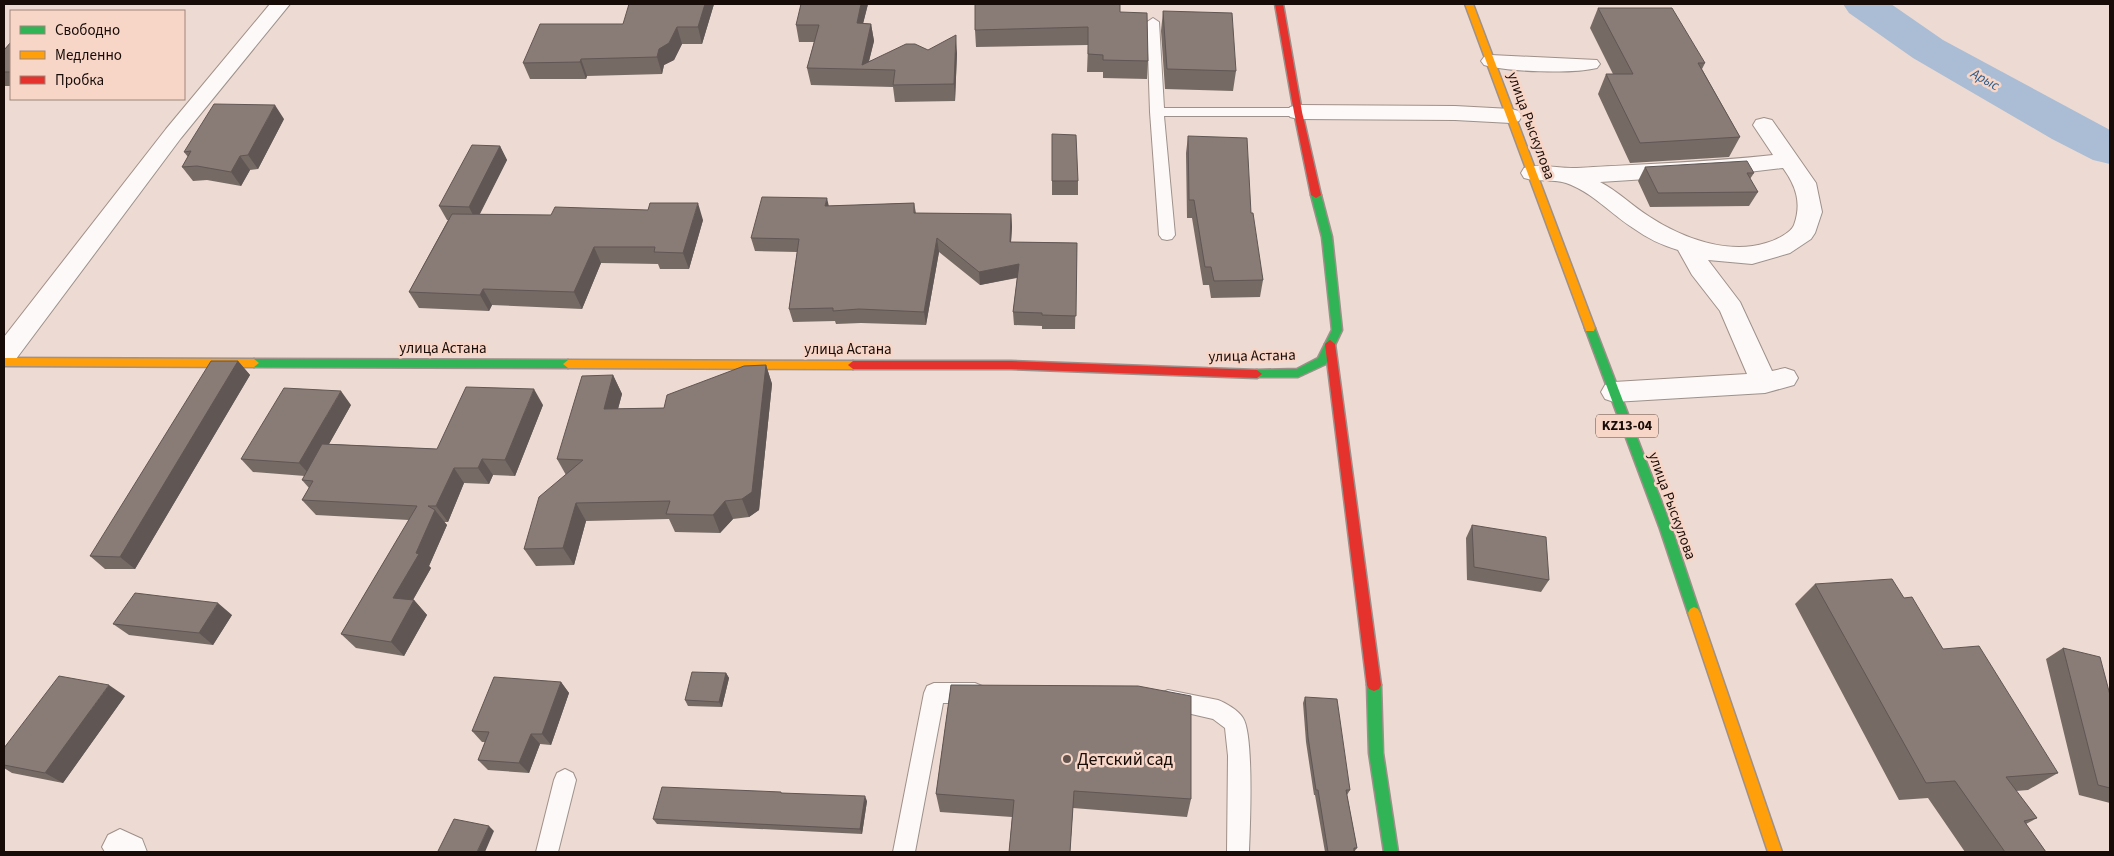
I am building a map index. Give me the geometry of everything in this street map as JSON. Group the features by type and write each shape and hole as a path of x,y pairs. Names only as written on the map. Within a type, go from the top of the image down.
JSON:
{"street":[{"path":"4,356 163,148 237,54 280,4"},
{"name":"улица Астана","path":"4,362 1011,365 1262,374 1298,372 1322,361 1338,330 1328,237 1314,186 1298,112 1279,4"},
{"name":"улица Рыскулова","path":"1469,4 1666,529 1776,852"},
{"path":"1490,61 1550,65 1590,64"},
{"path":"1298,112 1455,113 1511,116"},
{"path":"1570,176 1603,193 1640,222 1664,237 1708,252 1752,256 1781,247 1803,233 1810,212 1805,183 1764,125"},
{"path":"1532,173 1570,176 1740,166 1789,160"},
{"path":"1614,392 1775,380 1748,352 1731,308 1701,269 1686,244"},
{"path":"1330,344 1374,680 1376,753 1392,852"}],"lane":[{"path":"1153,22 1166,235"},
{"path":"1157,112 1298,112"},
{"path":"904,852 934,692 992,693"},
{"path":"1145,695 1218,710 1235,723 1239,756 1238,852"},
{"path":"547,852 565,780"}],"building":[{"path":"629,4 705,4 698,27 677,27 669,43 659,49 657,57 581,59 580,62 523,63 540,24 623,24"},
{"path":"801,4 861,4 857,23 871,24 862,65 906,44 915,44 928,50 956,35 954,84 893,85 895,70 807,68 819,25 796,25"},
{"path":"975,4 1120,4 1120,12 1147,13 1148,61 1103,60 1103,55 1088,54 1088,27 975,30"},
{"path":"1598,8 1672,8 1705,63 1698,63 1740,137 1640,143 1606,74 1633,74"},
{"path":"1163,11 1232,13 1236,71 1167,69"},
{"path":"10,43 10,72 4,72 4,50"},
{"path":"214,104 275,105 248,155 240,156 231,172 197,166 182,167 191,151 184,152"},
{"path":"1052,134 1076,135 1078,181 1052,181"},
{"path":"1188,136 1247,138 1251,213 1253,213 1263,280 1214,281 1211,267 1205,267 1194,200 1189,200"},
{"path":"472,145 500,146 469,207 439,206"},
{"path":"1747,161 1754,173 1747,173 1758,192 1658,193 1645,167"},
{"path":"762,197 827,198 825,206 914,203 914,213 1011,214 1010,242 1077,243 1076,316 1013,312 1019,264 979,272 937,238 924,312 859,309 833,311 833,308 789,309 799,239 751,238"},
{"path":"650,203 698,203 683,253 654,252 655,247 594,247 574,292 483,289 480,295 409,292 452,214 551,215 555,207 648,210"},
{"path":"211,361 238,361 120,557 90,556"},
{"path":"766,365 752,492 742,499 725,501 713,515 666,514 670,501 576,503 563,548 524,549 539,497 583,460 557,459 582,376 613,375 604,409 664,408 667,395 744,366"},
{"path":"466,387 534,389 505,460 482,459 478,468 454,468 436,506 428,506 435,510 416,553 419,554 393,598 414,600 391,642 341,634 417,506 302,500 313,481 302,480 322,444 437,449"},
{"path":"284,388 341,391 299,463 241,459"},
{"path":"1472,525 1546,537 1549,580 1474,567"},
{"path":"1892,579 1904,598 1912,597 1943,649 1979,646 2058,773 2006,777 2037,818 2024,821 2046,852 2005,852 1955,781 1926,783 1815,584"},
{"path":"135,593 218,603 199,633 113,624"},
{"path":"2063,648 2100,657 2110,695 2110,788 2098,785"},
{"path":"692,672 726,673 719,702 685,700"},
{"path":"59,676 109,685 45,773 4,765 4,748"},
{"path":"494,677 561,682 542,734 531,734 519,763 478,760 489,732 472,731"},
{"name":"Детский сад","path":"951,685 1138,686 1191,696 1191,799 1074,791 1070,852 1009,852 1014,800 936,794"},
{"path":"1305,697 1337,699 1350,790 1346,790 1357,848 1354,848 1354,852 1328,852 1308,737"},
{"path":"662,787 865,796 860,829 653,819"},
{"path":"454,819 489,826 477,852 438,851"}],"waterway":[{"name":"Арыс","path":"1864,4 1928,49 2069,129 2110,149"}],"traffic: fast":[{"path":"1257,374 1298,373 1322,361 1337,330 1327,237 1316,195"},
{"path":"1590,328 1666,529 1694,613"},
{"path":"254,363 568,364"},
{"path":"1374,685 1376,753 1391,852"}],"traffic: slow":[{"path":"1469,4 1590,328"},
{"path":"4,362 254,363"},
{"path":"568,364 853,365"},
{"path":"1694,613 1775,852"}],"traffic: jam":[{"path":"1279,4 1298,112 1316,195"},
{"path":"1330,344 1374,685"},
{"path":"853,365 1011,365 1257,374"}],"place":[{"name":"Детский сад","path":"1067,759"}]}
